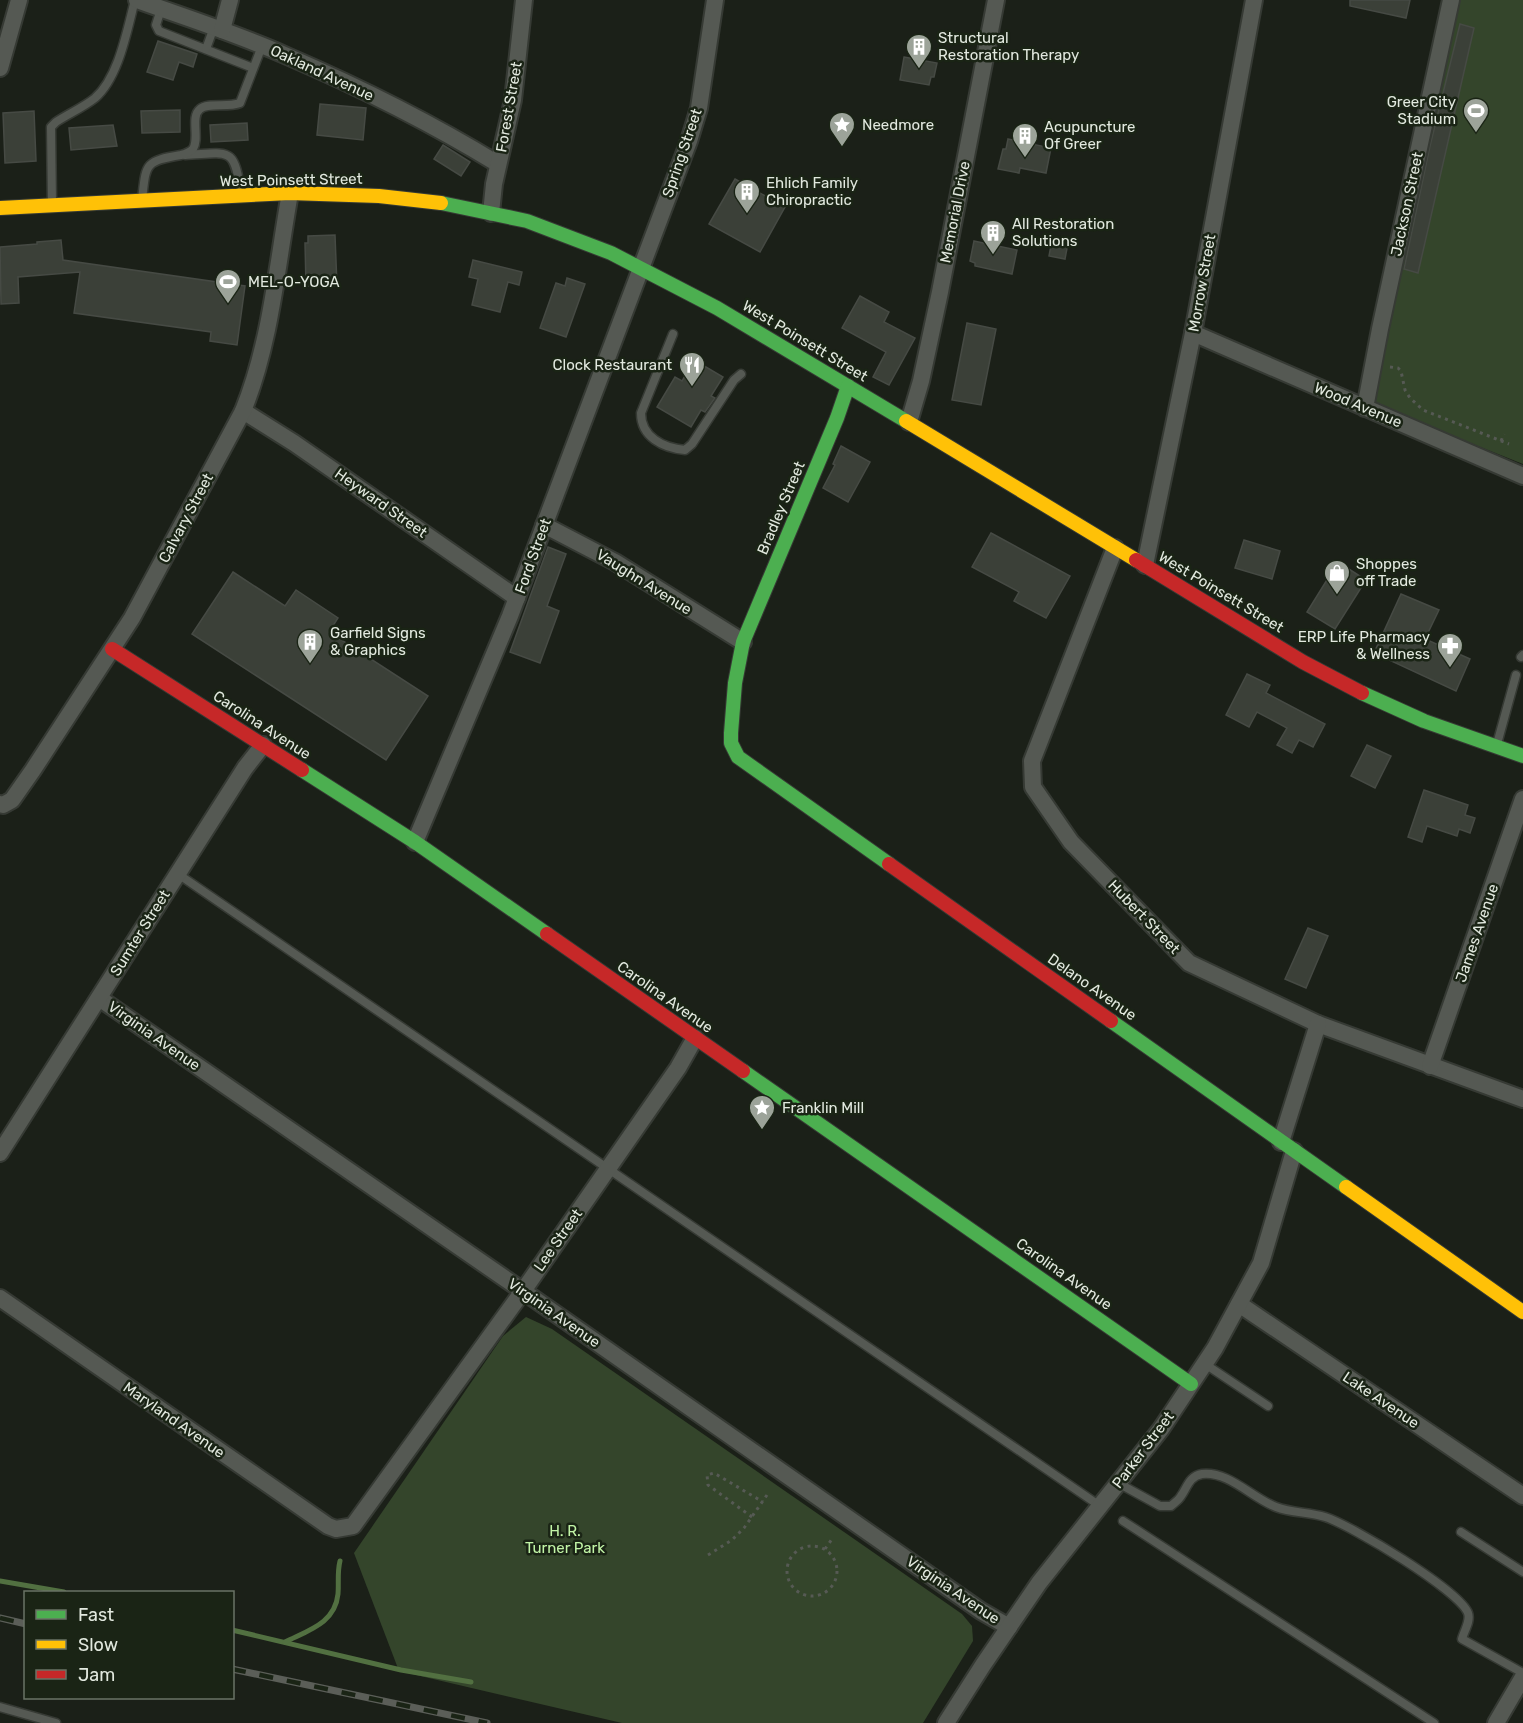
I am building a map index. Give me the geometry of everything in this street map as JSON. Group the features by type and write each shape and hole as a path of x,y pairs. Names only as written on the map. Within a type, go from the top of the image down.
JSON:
{"street":[{"path":"0,68 19,0"},
{"name":"Oakland Avenue","path":"136,0 262,46 342,80 498,164"},
{"path":"218,29 230,0"},
{"name":"Forest Street","path":"491,213 498,164 513,100 524,0"},
{"name":"Spring Street","path":"641,266 696,121 715,0"},
{"name":"Memorial Drive","path":"909,422 921,381 936,310 996,0"},
{"name":"Morrow Street","path":"1145,565 1193,333 1254,0"},
{"name":"Jackson Street","path":"1365,408 1451,0"},
{"name":"Calvary Street","path":"1,806 12,800 33,770 132,618 243,411 254,382 264,339 290,193"},
{"name":"West Poinsett Street","path":"0,208 241,195 335,193 446,203 525,220 560,232 641,266 690,292 1304,662 1354,689 1424,721 1523,756"},
{"name":"Ford Street","path":"415,842 517,598 641,266"},
{"name":"Wood Avenue","path":"1193,333 1523,476"},
{"name":"Bradley Street","path":"743,642 837,418 848,386"},
{"name":"Heyward Street","path":"243,411 294,443 517,598"},
{"name":"Vaughn Avenue","path":"544,525 615,562 743,642"},
{"name":"Hubert Street","path":"1115,548 1032,761 1034,787 1071,842 1190,963 1318,1024 1523,1099"},
{"name":"Delano Avenue","path":"743,642 735,683 731,733 731,743 738,757 1523,1312"},
{"name":"Carolina Avenue","path":"112,649 415,842 1191,1384"},
{"name":"Sumter Street","path":"0,1153 245,768 263,745"},
{"name":"James Avenue","path":"1430,1066 1523,800"},
{"name":"Virginia Avenue","path":"99,998 981,1611 1009,1627"},
{"name":"Parker Street","path":"946,1723 1039,1583 1161,1429 1205,1364 1261,1263 1318,1024"},
{"name":"Lee Street","path":"353,1526 523,1291 678,1068 695,1038"},
{"name":"Maryland Avenue","path":"0,1298 328,1526 336,1529 353,1526"},
{"name":"Lake Avenue","path":"1239,1304 1523,1496"},
{"path":"1496,1723 1518,1697 1523,1675"}],"lane":[{"path":"51,205 51,127 94,98 105,87 121,52 136,0"},
{"path":"161,9 156,28 254,68"},
{"path":"206,49 218,29"},
{"path":"185,154 192,150 195,141 197,112 201,107 209,105 231,107 240,103 262,46"},
{"path":"142,200 149,166 154,161 163,158 185,154 226,153 232,157 238,173 241,195"},
{"path":"673,334 641,413 641,423 656,442 674,449 685,450 692,444 734,380 741,374"},
{"path":"1497,747 1516,675"},
{"path":"178,874 1100,1506"},
{"path":"1205,1364 1268,1406"},
{"path":"1118,1483 1160,1506 1171,1506 1181,1497 1187,1484 1195,1476 1203,1474 1220,1476 1274,1507 1324,1517 1353,1530 1435,1581 1457,1599 1467,1611 1469,1619 1462,1639 1523,1675"},
{"path":"1123,1521 1434,1723"},
{"path":"1461,1532 1523,1572"},
{"path":"0,1707 56,1723"}],"path":[{"path":"1374,364 1398,368 1401,371 1405,390 1423,410 1509,444"},
{"path":"1501,441 1504,434"},
{"path":"752,1517 708,1485 707,1475 714,1473 763,1502"},
{"path":"708,1555 732,1540 767,1495"},
{"path":"825,1549 832,1539"},
{"path":"808,1545 825,1549 835,1561 837,1569 833,1584 821,1594 805,1596 798,1593 791,1587 786,1570 792,1554 808,1545"}],"green space":[{"name":"Greer City Stadium","path":"1459,0 1523,0 1523,464 1372,404"},
{"name":"H. R. Turner Park","path":"526,1317 552,1329 962,1614 972,1626 973,1641 923,1723 622,1723 399,1671 354,1553 503,1336"}],"building":[{"path":"1350,0 1410,0 1406,18 1350,6"},
{"path":"1460,24 1474,28 1418,273 1404,269 1430,146"},
{"path":"158,41 197,54 193,67 179,62 173,80 147,72"},
{"name":"Structural Restoration Therapy","path":"904,57 937,63 934,77 931,77 929,85 900,80"},
{"path":"320,104 366,108 363,140 317,135"},
{"path":"180,110 180,132 142,133 141,111"},
{"path":"34,111 36,161 5,163 3,113"},
{"path":"247,123 248,140 211,142 210,125"},
{"path":"113,125 117,146 71,150 69,128"},
{"name":"Acupuncture Of Greer","path":"1008,139 1051,148 1046,173 1020,168 1019,173 998,169"},
{"path":"443,145 470,162 461,176 434,159"},
{"name":"Ehlich Family Chiropractic","path":"735,179 785,207 760,252 709,224"},
{"path":"335,235 337,286 306,286 305,243 308,243 308,236"},
{"path":"61,240 63,260 245,286 237,345 210,341 211,332 74,313 80,272 18,277 19,303 1,304 0,247"},
{"path":"1052,240 1068,243 1065,259 1049,256"},
{"name":"All Restoration Solutions","path":"974,241 1017,250 1012,274 975,266 975,263 970,261"},
{"path":"473,260 522,272 519,285 508,282 500,312 472,305 478,279 469,277"},
{"path":"567,278 585,284 566,337 540,328 556,283 565,286"},
{"path":"860,296 889,312 884,322 915,338 889,385 873,377 886,352 842,328"},
{"path":"967,323 996,329 981,405 952,400"},
{"name":"Clock Restaurant","path":"694,360 723,377 711,396 715,398 705,412 701,410 691,427 657,407 675,377 682,381"},
{"path":"841,446 870,462 848,502 823,488 835,465 833,464"},
{"path":"991,533 1070,576 1046,618 1014,601 1019,592 972,567"},
{"path":"1244,540 1280,551 1272,579 1235,568"},
{"path":"548,547 566,554 547,606 559,611 540,663 510,652"},
{"name":"Shoppes off Trade","path":"1338,562 1366,580 1335,629 1307,612"},
{"name":"Garfield Signs & Graphics","path":"233,572 285,606 296,590 338,618 329,632 428,696 386,760 192,634"},
{"path":"1401,594 1439,610 1425,639 1470,659 1456,691 1374,653"},
{"path":"1247,674 1270,685 1266,693 1325,724 1313,747 1299,740 1292,753 1277,745 1287,728 1257,712 1249,727 1226,715"},
{"path":"1367,745 1391,756 1375,788 1351,776"},
{"path":"1424,790 1468,805 1465,815 1475,818 1470,833 1459,829 1457,836 1427,826 1422,842 1408,837"},
{"path":"1308,928 1328,936 1306,988 1285,979"}],"waterway":[{"path":"285,1642 312,1629 332,1612 338,1594 340,1561"},
{"path":"0,1581 58,1591"},
{"path":"234,1630 401,1670 471,1682"}],"railway":[{"path":"0,1618 24,1624"},
{"path":"234,1669 487,1723"}],"traffic: fast":[{"path":"441,203 527,221 611,253 717,308 906,421"},
{"path":"848,386 837,418 743,642 735,683 731,743 738,757 889,864"},
{"path":"1362,693 1424,721 1523,756"},
{"path":"302,770 415,842 547,934"},
{"path":"1111,1021 1346,1187"},
{"path":"743,1071 1191,1384"}],"traffic: slow":[{"path":"0,208 290,193 379,196 441,203"},
{"path":"906,421 1136,560"},
{"path":"1346,1187 1523,1312"}],"traffic: jam":[{"path":"1136,560 1303,662 1362,693"},
{"path":"112,649 302,770"},
{"path":"889,864 1111,1021"},
{"path":"547,934 743,1071"}],"place":[{"name":"Structural Restoration Therapy","path":"919,70"},
{"name":"Greer City Stadium","path":"1476,134"},
{"name":"Needmore","path":"842,148"},
{"name":"Acupuncture Of Greer","path":"1025,159"},
{"name":"Ehlich Family Chiropractic","path":"747,215"},
{"name":"All Restoration Solutions","path":"993,256"},
{"name":"MEL-O-YOGA","path":"228,305"},
{"name":"Clock Restaurant","path":"692,388"},
{"name":"Shoppes off Trade","path":"1337,596"},
{"name":"Garfield Signs & Graphics","path":"310,665"},
{"name":"ERP Life Pharmacy & Wellness","path":"1450,669"},
{"name":"Franklin Mill","path":"762,1131"}]}
